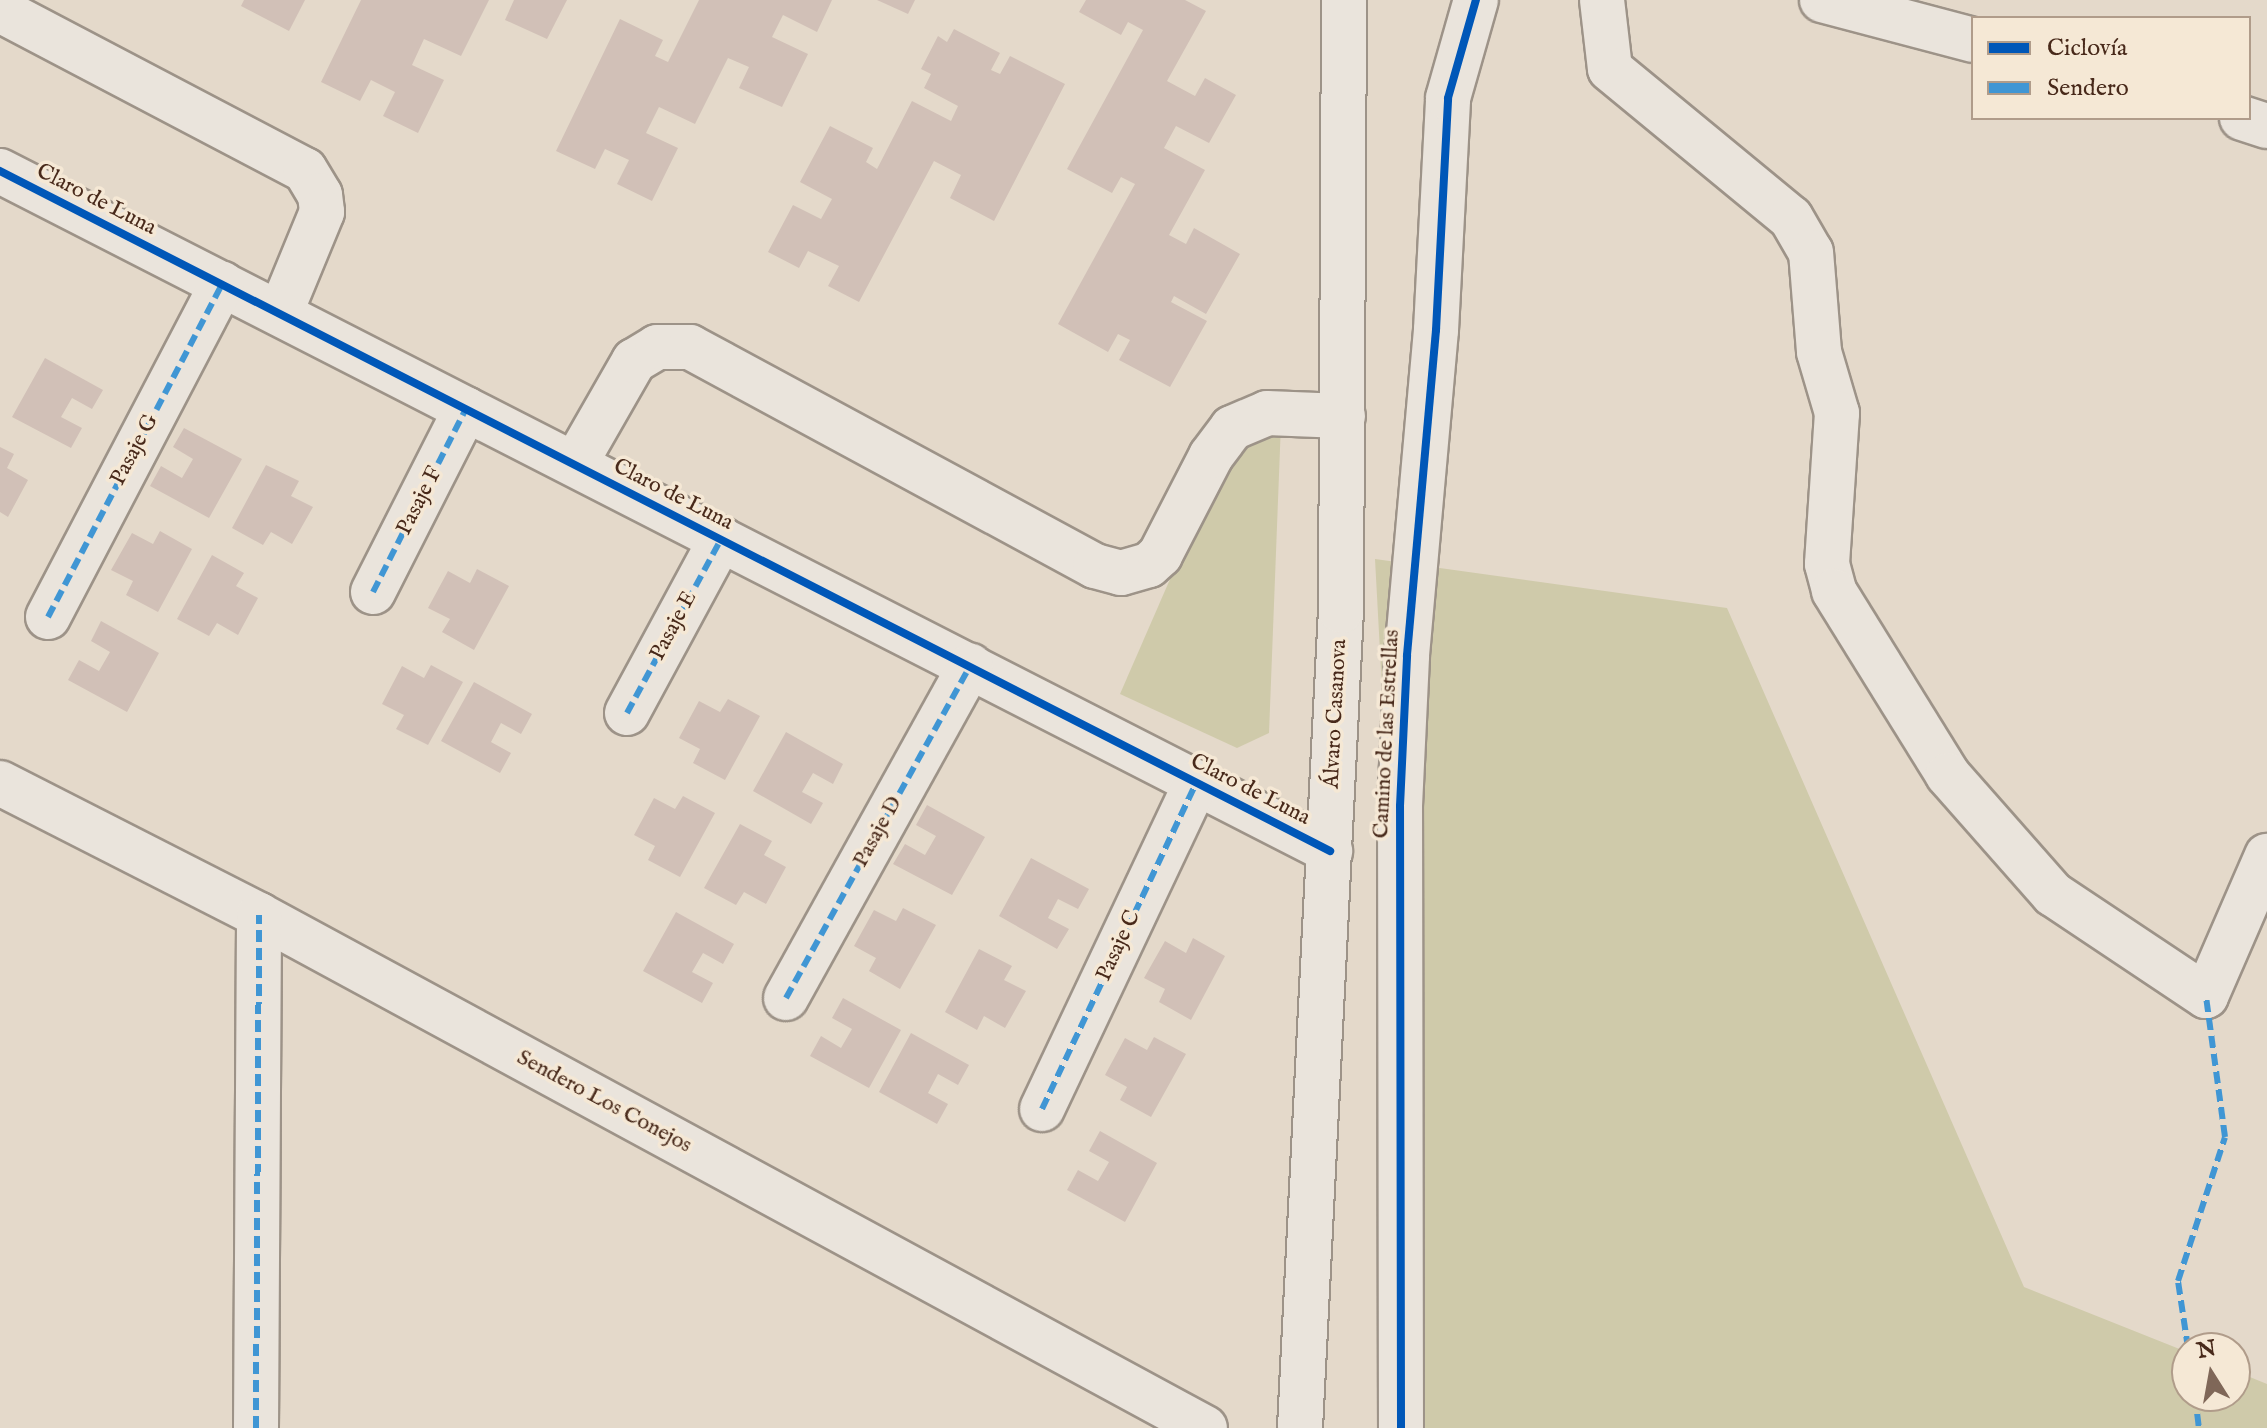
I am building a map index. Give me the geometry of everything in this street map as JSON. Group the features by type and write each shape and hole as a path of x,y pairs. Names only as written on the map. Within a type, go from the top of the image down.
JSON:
{"street":[{"name":"Álvaro Casanova","path":"1300,1428 1330,851 1343,416 1344,0"},
{"name":"Camino de las Estrellas","path":"1401,1428 1400,806 1406,670 1435,344 1448,98 1476,0"},
{"path":"1602,0 1610,69 1791,218 1811,252 1819,352 1837,413 1827,564 1834,591 1948,775 2053,894 2206,996 2267,856"},
{"path":"1822,0 1971,39"},
{"path":"0,10 305,170 320,195 322,212 280,314"},
{"name":"Claro de Luna","path":"0,171 1330,851"},
{"name":"Pasaje G","path":"48,617 222,284"},
{"path":"575,464 634,361 657,347 690,347 1107,572 1121,573 1149,565 1160,555 1211,456 1232,428 1267,413 1343,416"},
{"name":"Pasaje F","path":"373,592 466,409"},
{"name":"Pasaje E","path":"627,713 721,539"},
{"name":"Pasaje D","path":"786,998 970,666"},
{"name":"Sendero Los Conejos","path":"0,783 259,915 1205,1428"},
{"name":"Pasaje C","path":"1042,1109 1196,783"},
{"path":"256,1428 259,915"}],"shaded area":[{"path":"1281,423 1269,733 1237,748 1120,694 1232,437"},
{"path":"1375,559 1727,608 2024,1287 2171,1346 2171,1412 2251,1412 2251,1378 2267,1384 2267,1428 1422,1428"}],"building":[{"path":"244,0 305,0 289,31 241,6"},
{"path":"361,0 489,0 461,56 424,39 412,65 444,80 418,133 383,116 395,92 371,80 360,101 321,82"},
{"path":"514,0 567,0 547,39 505,20"},
{"path":"699,0 832,0 817,32 783,15 772,37 808,54 782,107 739,88 749,67 728,58 695,124 659,107 646,133 678,148 652,201 617,184 629,160 605,149 595,169 556,151 620,19 663,40 655,56 668,62"},
{"path":"877,0 915,0 908,14"},
{"path":"1086,0 1185,0 1206,11 1167,81 1195,96 1205,78 1236,95 1209,143 1176,126 1164,148 1205,170 1169,235 1186,244 1194,228 1240,254 1206,314 1174,296 1171,302 1207,321 1170,387 1119,360 1130,340 1118,334 1108,352 1058,324 1135,184 1121,177 1112,193 1067,169 1143,30 1128,22 1121,35 1079,12"},
{"path":"954,29 1000,53 991,70 1000,74 1010,56 1065,84 994,221 950,198 961,175 934,161 859,302 828,286 839,266 808,251 799,268 768,252 793,205 821,219 832,199 800,182 830,126 873,148 866,162 877,169 912,101 951,121 958,106 924,88 931,74 921,69 938,36 947,42"},
{"path":"45,358 103,390 92,409 72,398 61,417 82,428 71,448 12,417"},
{"path":"184,428 242,459 209,518 150,486 161,466 182,478 193,459 173,447"},
{"path":"0,447 14,454 7,468 28,480 8,517 0,512"},
{"path":"266,465 299,481 291,496 313,507 292,544 271,532 263,545 232,528"},
{"path":"160,531 192,549 158,612 126,595 133,581 111,570 132,533 153,544"},
{"path":"212,555 244,573 236,586 258,598 238,635 217,623 209,636 177,619"},
{"path":"477,569 509,586 474,650 442,632 450,619 428,608 448,571 470,583"},
{"path":"101,621 159,653 127,712 68,680 79,660 99,671 110,652 91,641"},
{"path":"431,665 463,682 428,745 396,729 404,715 382,704 402,666 424,678"},
{"path":"474,682 532,714 521,734 501,723 491,742 511,753 500,773 441,741"},
{"path":"728,699 760,716 725,780 693,763 700,749 679,738 699,701 720,712"},
{"path":"786,732 843,764 833,784 813,773 802,792 823,803 811,824 753,791"},
{"path":"683,796 715,813 680,877 648,860 655,846 634,835 654,798 675,809"},
{"path":"927,805 985,837 952,895 893,864 905,844 925,855 936,836 916,825"},
{"path":"740,824 772,841 764,855 786,867 766,904 744,892 736,905 704,888"},
{"path":"1031,858 1089,889 1078,909 1058,899 1048,918 1069,929 1057,949 999,916"},
{"path":"903,908 936,925 900,989 869,971 876,958 854,946 874,910 896,921"},
{"path":"676,912 734,944 723,964 703,953 692,972 713,983 702,1003 643,971"},
{"path":"1193,938 1225,956 1191,1020 1159,1002 1165,989 1144,978 1165,941 1186,953"},
{"path":"979,949 1012,966 1004,980 1026,991 1005,1028 984,1016 977,1030 945,1012"},
{"path":"843,998 901,1030 869,1088 810,1056 821,1036 841,1048 852,1029 832,1018"},
{"path":"911,1033 969,1065 958,1085 938,1074 928,1093 948,1104 937,1124 879,1092"},
{"path":"1154,1037 1186,1054 1151,1117 1120,1100 1127,1087 1105,1075 1125,1038 1147,1050"},
{"path":"1100,1131 1157,1163 1125,1222 1067,1190 1078,1170 1098,1181 1109,1162 1089,1151"}],"marked path":[{"path":"48,617 222,284"},
{"path":"373,592 466,409"},
{"path":"627,713 721,539"},
{"path":"786,998 970,666"},
{"path":"1042,1109 1196,783"},
{"path":"256,1428 259,915"},
{"path":"2186,1332 2178,1281 2225,1137 2206,996"},
{"path":"2197,1412 2199,1428"}],"cycle path":[{"path":"1401,1428 1400,806 1407,655 1436,330 1448,98 1476,0"},
{"path":"0,171 1330,851"}]}
